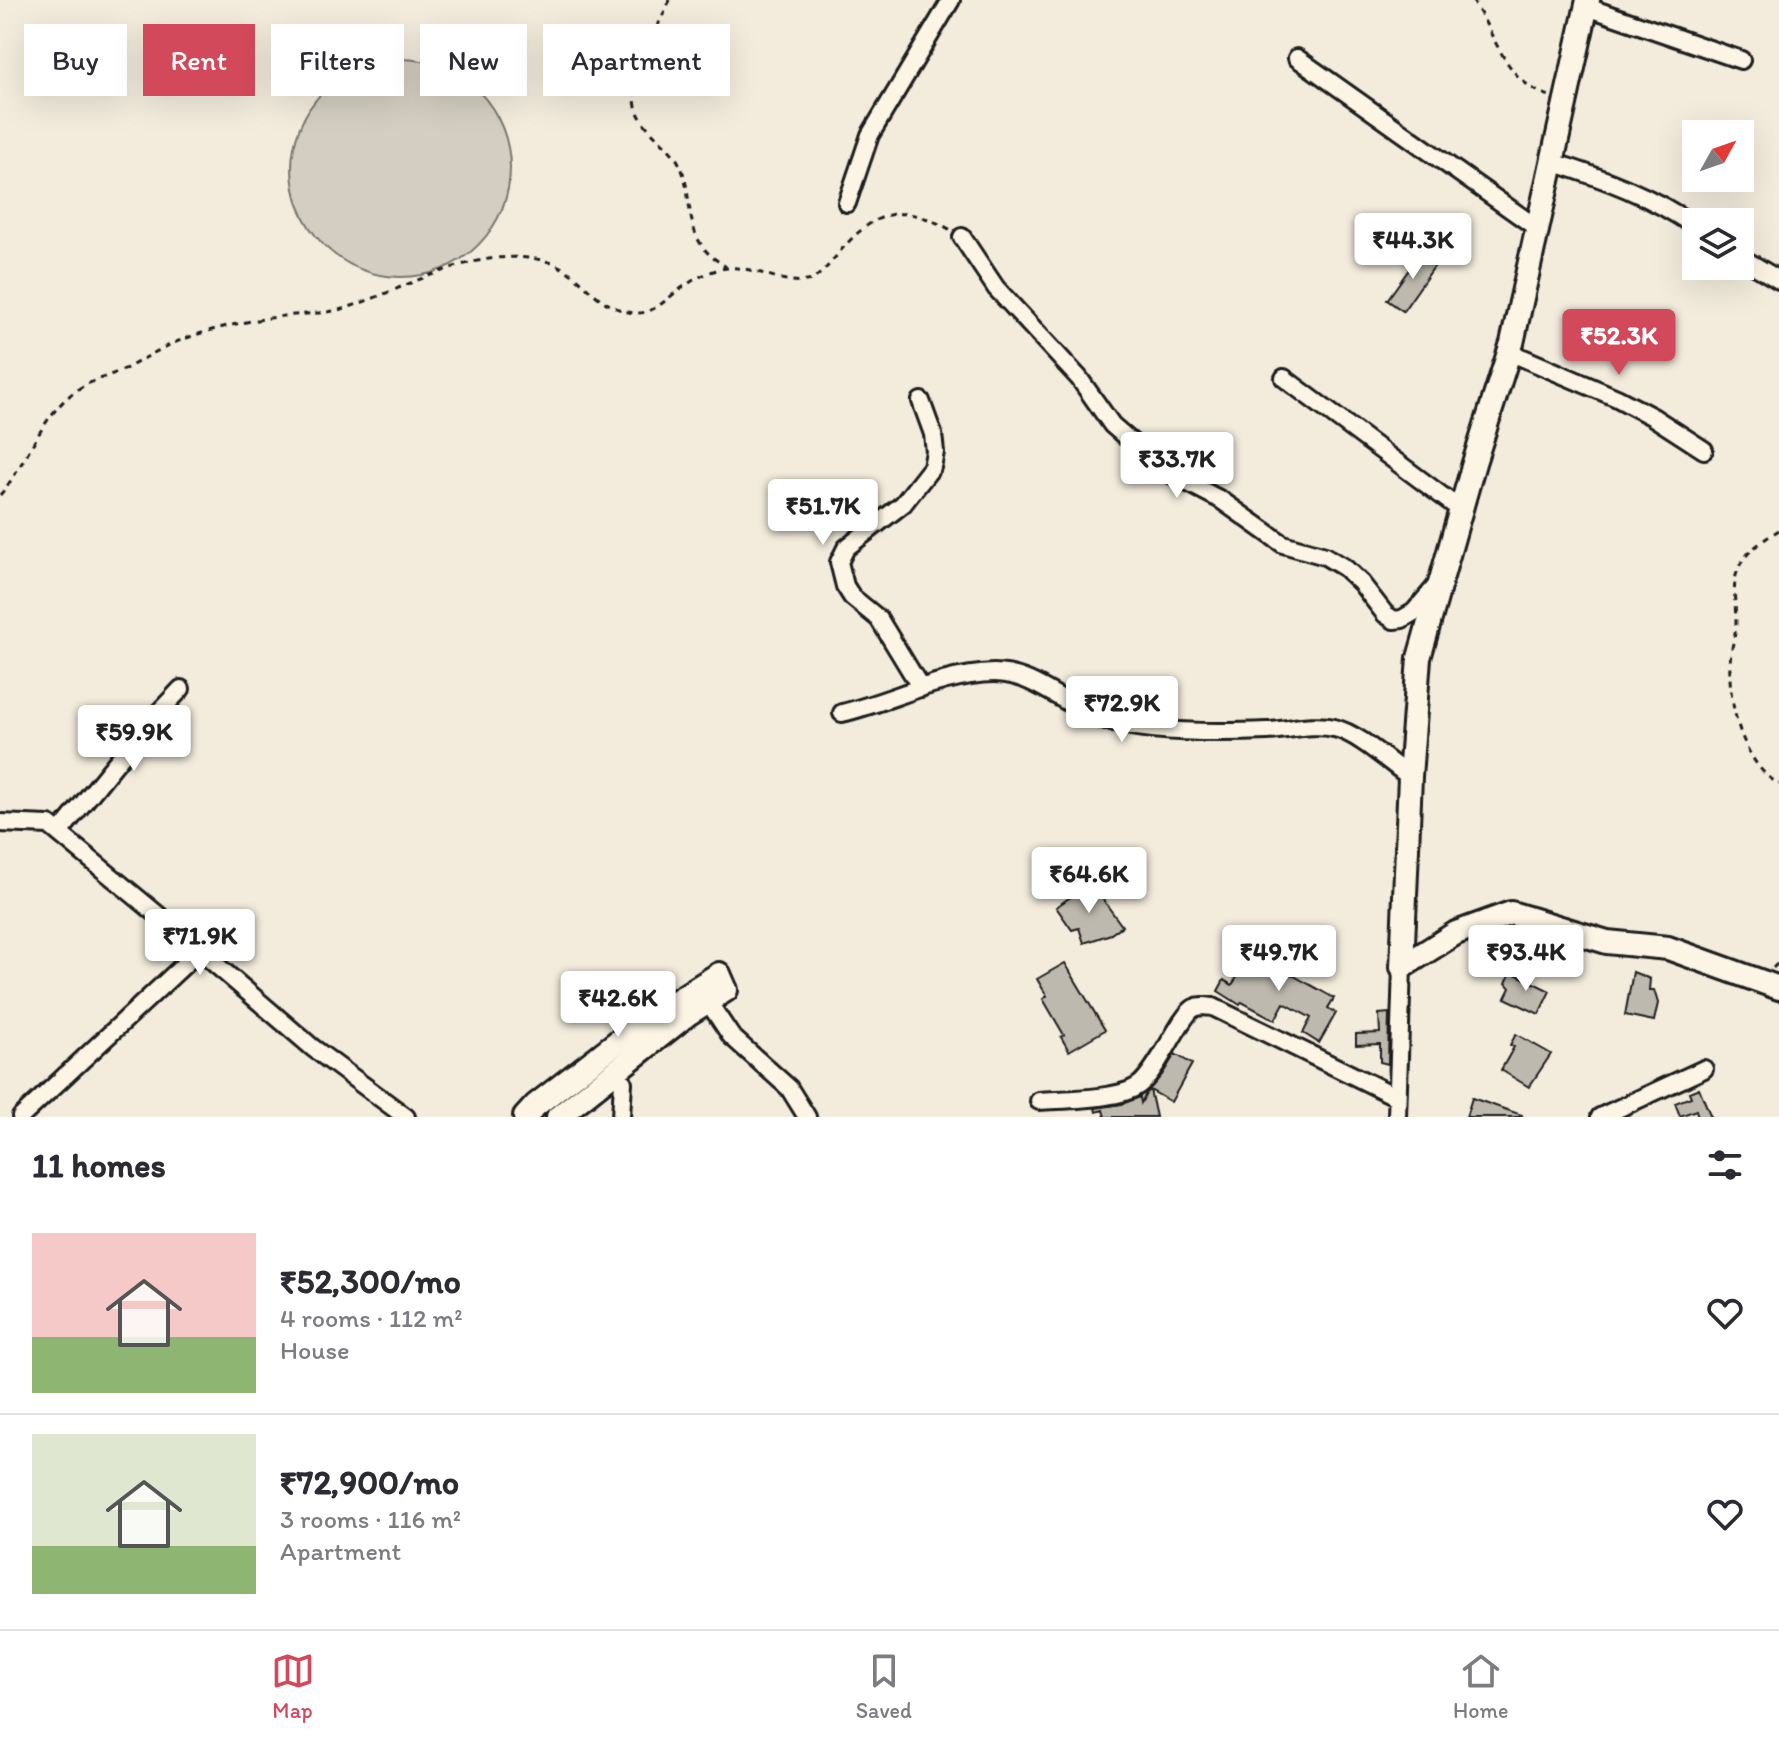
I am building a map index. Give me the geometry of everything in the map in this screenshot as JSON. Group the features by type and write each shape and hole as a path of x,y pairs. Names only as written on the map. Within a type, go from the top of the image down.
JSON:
{"street":[{"path":"847,203 870,135 951,0"},
{"path":"1397,1117 1410,777 1419,658 1509,352 1588,4 1741,60"},
{"path":"1297,58 1537,228"},
{"path":"1552,162 1650,198 1682,218"},
{"path":"962,237 996,288 1079,378 1112,425 1165,471 1221,500 1283,544 1325,556 1345,568 1385,614 1394,620 1414,612 1441,581"},
{"path":"1754,265 1779,280"},
{"path":"1509,352 1617,398 1704,450"},
{"path":"1284,378 1461,510"},
{"path":"921,401 933,434 935,452 932,467 903,504 846,548 839,562 845,586 852,597 879,619 921,688"},
{"path":"842,713 967,674 999,673 1035,682 1073,706 1103,720 1134,727 1222,732 1331,727 1347,733 1410,777"},
{"path":"59,833 145,727 181,689"},
{"path":"0,823 49,825 313,1048 406,1117"},
{"path":"1402,967 1456,933 1511,913 1607,942 1668,948 1779,988"},
{"path":"21,1117 200,950"},
{"path":"525,1117 536,1105 643,1022 703,994"},
{"path":"558,1117 644,1048 703,994"},
{"path":"703,994 731,1036 789,1088 807,1117"},
{"path":"1039,1101 1116,1094 1139,1086 1190,1011 1203,1006 1213,1007 1397,1097"},
{"path":"1600,1117 1704,1069"},
{"path":"621,1117 623,1082"}],"path":[{"path":"670,0 637,83 635,102 643,121 673,153 681,168 690,219 697,238 707,253 727,267"},
{"path":"1472,0 1485,19 1499,51 1520,80 1531,88 1566,100"},
{"path":"0,495 59,406 75,391 184,339 276,317 320,314 348,307 486,258 527,258 555,263 576,276 604,301 619,310 636,314 648,313 659,307 703,274 727,267 750,269 800,283 812,280 867,225 899,212 923,216 962,237"},
{"path":"1779,530 1743,558 1737,572 1736,627 1729,667 1737,727 1757,763 1769,779 1779,784"}],"shaded area":[{"path":"404,59 420,61 420,96 482,96 501,126 508,147 508,189 491,228 478,245 461,258 422,275 380,275 341,258 324,245 311,228 294,189 294,147 301,126 320,96 404,96"}],"building":[{"path":"1423,250 1438,261 1403,311 1387,300"},
{"path":"1091,883 1122,926 1111,934 1084,943 1079,928 1072,930 1056,907"},
{"path":"1245,943 1270,959 1269,962 1334,998 1328,1008 1336,1013 1319,1043 1303,1033 1311,1018 1284,1003 1275,1020 1242,1002 1240,1005 1218,991 1224,980 1232,985 1248,960 1242,956"},
{"path":"1065,963 1105,1030 1069,1051 1061,1037 1064,1035 1043,999 1047,996 1037,979"},
{"path":"1511,972 1550,991 1539,1014 1505,998 1510,988 1506,983"},
{"path":"1633,972 1650,979 1649,990 1654,990 1658,1003 1654,1021 1625,1015"},
{"path":"1389,1013 1388,1064 1380,1062 1380,1044 1356,1045 1356,1034 1380,1033 1379,1014"},
{"path":"1516,1034 1551,1054 1529,1087 1501,1070 1514,1047 1510,1045"},
{"path":"1175,1054 1192,1064 1171,1102 1150,1090 1156,1117 1105,1117 1103,1110 1096,1112 1095,1108 1122,1104 1140,1097 1141,1103 1147,1092"},
{"path":"1699,1088 1711,1117 1698,1117 1696,1110 1680,1116 1675,1103 1691,1097 1689,1092"},
{"path":"1472,1098 1522,1115 1466,1117"}]}
